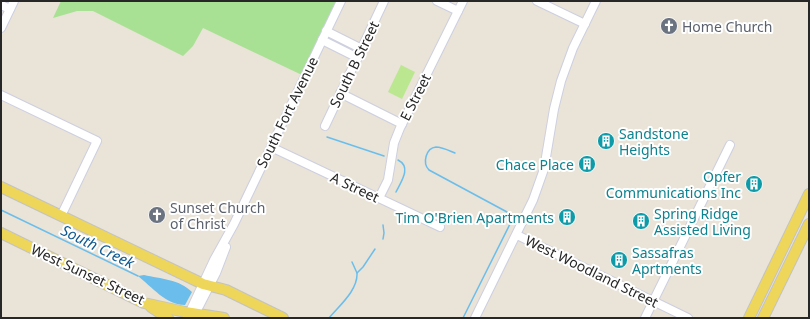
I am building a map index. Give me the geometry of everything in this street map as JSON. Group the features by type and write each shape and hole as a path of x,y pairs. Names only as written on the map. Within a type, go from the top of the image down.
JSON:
{"main road":[{"path":"1,187 207,285 226,290 283,318"},
{"path":"749,318 809,194"},
{"path":"763,318 809,224"},
{"name":"West Sunset Street","path":"1,233 144,303 191,315 224,318"},
{"path":"144,303 168,318"}],"street":[{"path":"1,28 14,1"},
{"name":"South Fort Avenue","path":"191,315 223,255 234,224 341,1"},
{"name":"South B Street","path":"325,126 384,1"},
{"path":"437,1 458,11"},
{"name":"E Street","path":"379,198 388,180 394,143 402,124 463,1"},
{"path":"538,1 585,24"},
{"path":"475,318 517,235 540,184 547,155 554,109 561,81 569,57 596,1"},
{"path":"1,5 10,9"},
{"path":"326,31 362,49"},
{"path":"322,40 358,58"},
{"path":"340,93 402,124"},
{"path":"1,95 97,141 61,216"},
{"path":"645,318 730,145"},
{"name":"A Street","path":"271,147 440,227"},
{"name":"West Woodland Street","path":"517,235 688,318"}],"green space":[{"path":"61,1 337,1 302,75 203,28 193,46 183,56 93,11 77,11 53,18"},
{"path":"401,65 415,72 402,99 388,92"}],"water":[{"path":"144,275 176,282 192,292 185,305 172,302 165,299 138,276"}],"waterway":[{"path":"327,137 384,156"},
{"path":"455,153 441,148 433,148 426,156 427,167 429,170 507,212"},
{"path":"396,192 403,179 405,171 402,163 398,160"},
{"name":"South Creek","path":"1,210 138,276"},
{"path":"463,318 511,222"},
{"path":"383,225 383,239"},
{"path":"329,318 343,303 355,285 357,273 375,249"},
{"path":"352,262 357,273"}],"place":[{"name":"Home Church","path":"669,26"},
{"name":"Sandstone Heights","path":"606,141"},
{"name":"Chace Place","path":"587,164"},
{"name":"Opfer Communications Inc","path":"754,184"},
{"name":"Sunset Church of Christ","path":"157,215"},
{"name":"Tim O'Brien Apartments","path":"567,217"},
{"name":"Spring Ridge Assisted Living","path":"641,221"},
{"name":"Sassafras Aprtments","path":"619,260"}]}
